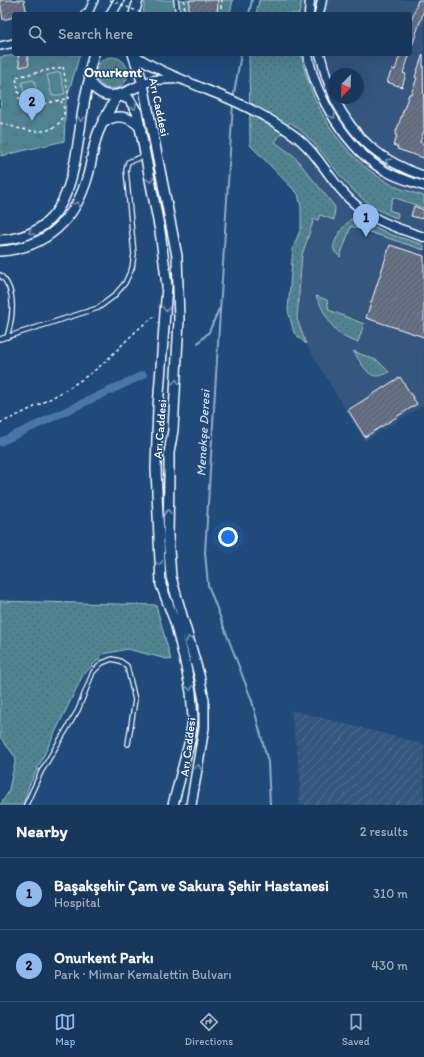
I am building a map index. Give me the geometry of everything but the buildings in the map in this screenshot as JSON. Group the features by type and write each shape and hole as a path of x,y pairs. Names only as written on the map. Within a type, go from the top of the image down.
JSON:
{"main road":[{"path":"112,12 119,0"},
{"path":"135,12 138,0"},
{"path":"0,240 11,239 38,229 53,215 67,194 74,174 83,101 89,81 89,70 94,56"},
{"name":"Arı Caddesi","path":"134,56 143,84 177,256 179,287 173,430 169,453 168,536 171,577 199,675 204,700 204,728 191,805"},
{"path":"89,81 94,88 109,96 118,95 143,84"},
{"path":"0,251 18,249 38,242 53,233 72,212 81,198 89,174 98,134 118,95"},
{"name":"Arı Caddesi","path":"118,95 129,99 134,105 141,128 161,238 167,286 158,407 156,468 160,570 161,585 175,622 185,662 190,692 192,718 190,740 173,805"},
{"path":"103,123 108,119 121,116 136,122 141,128"}],"street":[{"path":"88,12 94,0"},
{"path":"309,12 310,0"},
{"path":"319,12 322,0"},
{"path":"0,46 12,43"},
{"path":"137,56 182,80 241,104 291,133 306,144 352,202 383,224 424,237"},
{"path":"308,56 318,87 332,114 351,141 386,171 424,186"},
{"path":"321,56 328,82"},
{"path":"143,84 168,78 182,80"},
{"path":"338,104 356,133 377,153 398,166 424,176"}],"lane":[{"path":"176,0 178,12"},
{"path":"0,339 98,308 114,296 124,283 132,268 134,254 126,170 128,162 145,155"},
{"path":"0,275 6,280 10,290 12,304 10,326 7,337"},
{"path":"26,805 41,772 78,710 93,672 102,663 112,659 120,660 127,666 135,700 128,744"}],"path":[{"path":"110,0 139,12"},
{"path":"184,0 185,12"},
{"path":"220,12 222,0"},
{"path":"63,67 70,98 60,100 21,109 16,77 63,67"},
{"path":"0,123 46,132 56,128 64,116 64,108 60,100"},
{"path":"0,424 45,402 92,372 145,323 166,310"}],"shaded area":[{"path":"285,0 424,0 424,405 364,441 306,344 297,319 302,255 314,219 275,142 276,56 412,56 412,12 282,12"},
{"path":"291,710 424,744 424,805 299,805 300,775"}],"green space":[{"path":"145,0 233,0 230,12 143,12"},
{"path":"259,0 302,0 299,12 256,12"},
{"path":"79,56 66,101 64,141 1,156 0,57"},
{"path":"249,56 301,56 305,73 320,110 330,127 355,158 370,171 387,182 424,196 424,208 393,197 389,210 398,213 397,218 378,210 350,187 317,147 290,122 275,142 294,156 335,207 334,220 320,215 318,220 314,219 302,255 297,319 306,344 294,333 288,310 293,248 301,228 301,207 298,194 250,145"},
{"path":"109,57 115,57 125,64 128,73 127,79 121,86 115,89 109,89 99,82 96,76 96,70 103,60"},
{"path":"60,72 65,94 52,96 47,75"},
{"path":"34,80 38,99 26,102 22,82"},
{"path":"351,219 362,220 389,234 424,245 424,250 351,226 340,257 334,250 336,238"},
{"path":"316,296 327,300 329,310 364,324 358,342 350,340 337,331 327,318"},
{"path":"353,351 378,361 389,372 382,375 372,375 364,367"},
{"path":"0,601 156,605 171,660 127,649 104,654 83,675 29,786 23,805 0,805 8,793 16,758 0,737"}],"waterway":[{"name":"Menekşe Deresi","path":"249,12 252,0"},
{"name":"Menekşe Deresi","path":"233,99 241,56"},
{"name":"Menekşe Deresi","path":"233,103 205,552 208,585 252,701 268,762 270,805"},
{"path":"198,343 209,332 219,309"},
{"path":"0,442 143,375"}],"place":[{"name":"Onurkent Parkı","path":"32,121"},
{"name":"Başakşehir Çam ve Sakura Şehir Hastanesi","path":"366,237"}],"district":[{"name":"Onurkent","path":"113,72"}]}
